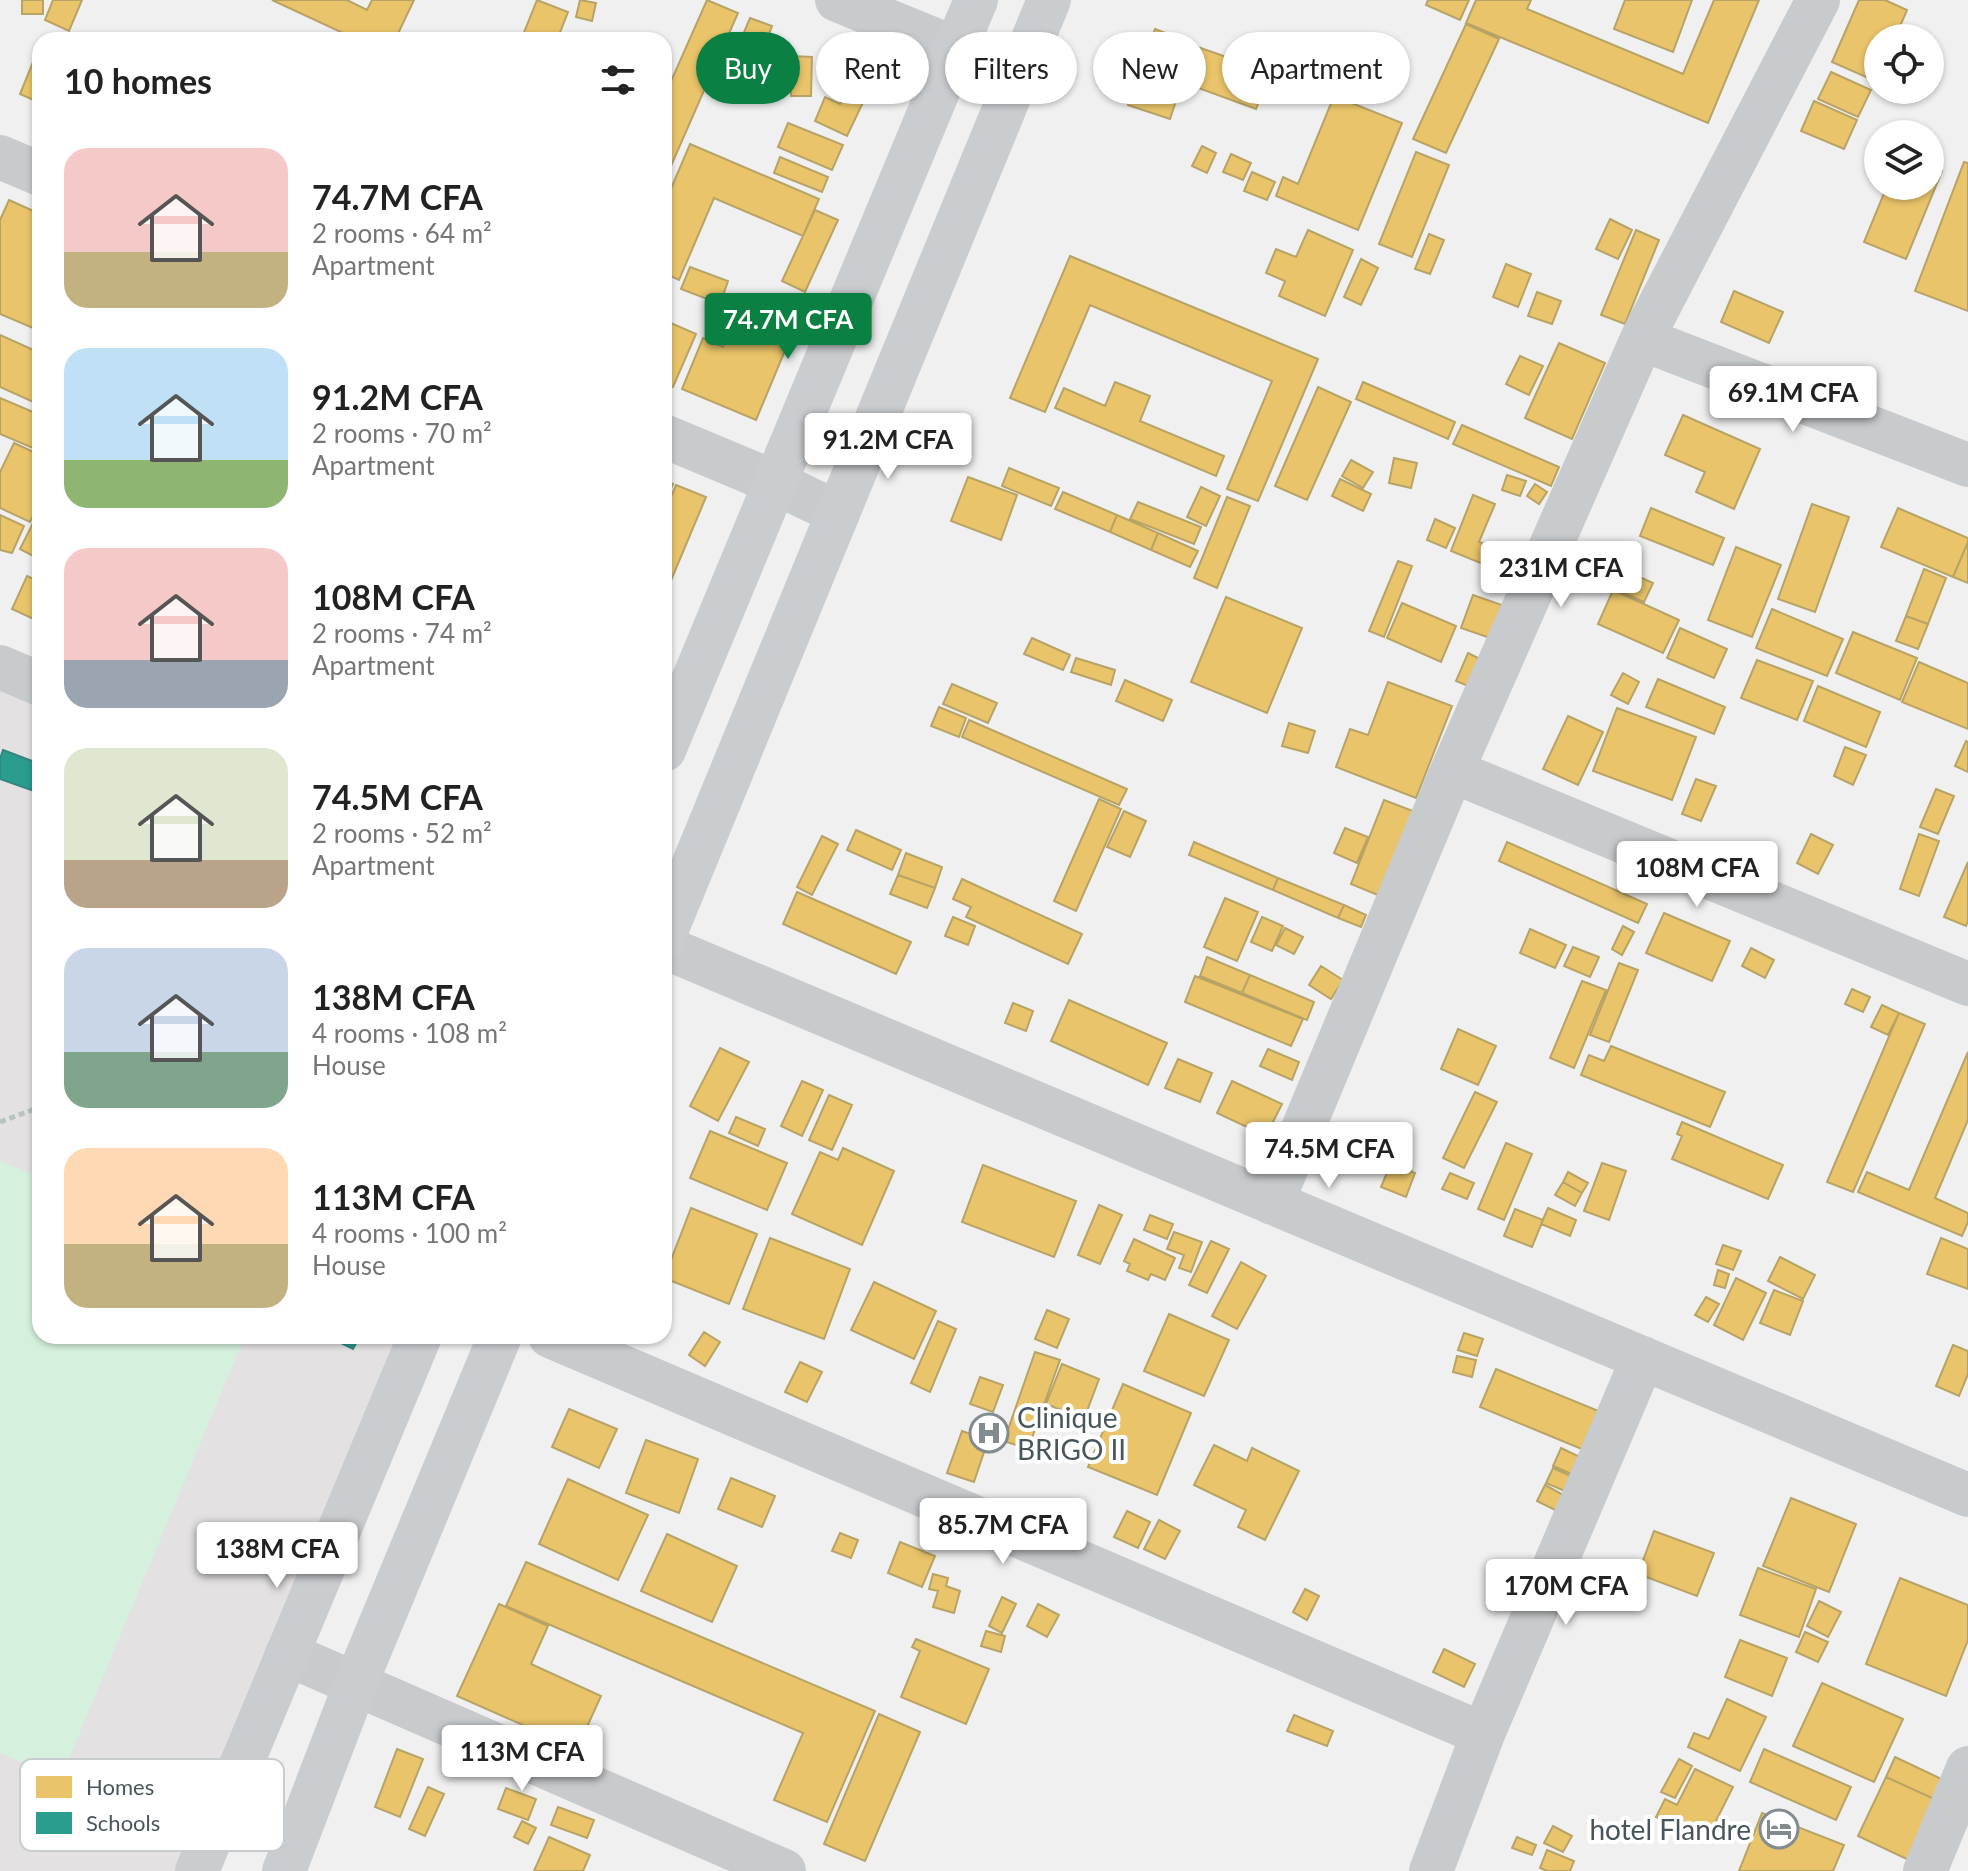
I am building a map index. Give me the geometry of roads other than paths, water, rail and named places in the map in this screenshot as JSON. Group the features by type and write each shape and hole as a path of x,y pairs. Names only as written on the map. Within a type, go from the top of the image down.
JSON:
{"street":[{"path":"837,0 945,44"},
{"path":"962,32 976,0"},
{"path":"1036,32 1049,0"},
{"path":"1272,1203 1452,771 1642,339 1818,0"},
{"path":"672,731 945,72"},
{"path":"672,917 1006,104"},
{"path":"0,157 32,171"},
{"path":"1642,339 1968,465"},
{"path":"672,439 838,513"},
{"path":"0,667 32,681"},
{"path":"1452,771 1968,984"},
{"path":"672,950 1968,1495"},
{"path":"243,1759 417,1344"},
{"path":"284,1871 356,1683 497,1344"},
{"path":"569,1344 1483,1734"},
{"path":"1431,1871 1483,1734 1643,1358"},
{"path":"287,1654 784,1871"},
{"path":"1925,1871 1968,1768"},
{"path":"197,1871 205,1851"}],"place":[{"name":"Clinique BRIGO II","path":"989,1433"},
{"name":"hotel Flandre","path":"1779,1829"}]}
